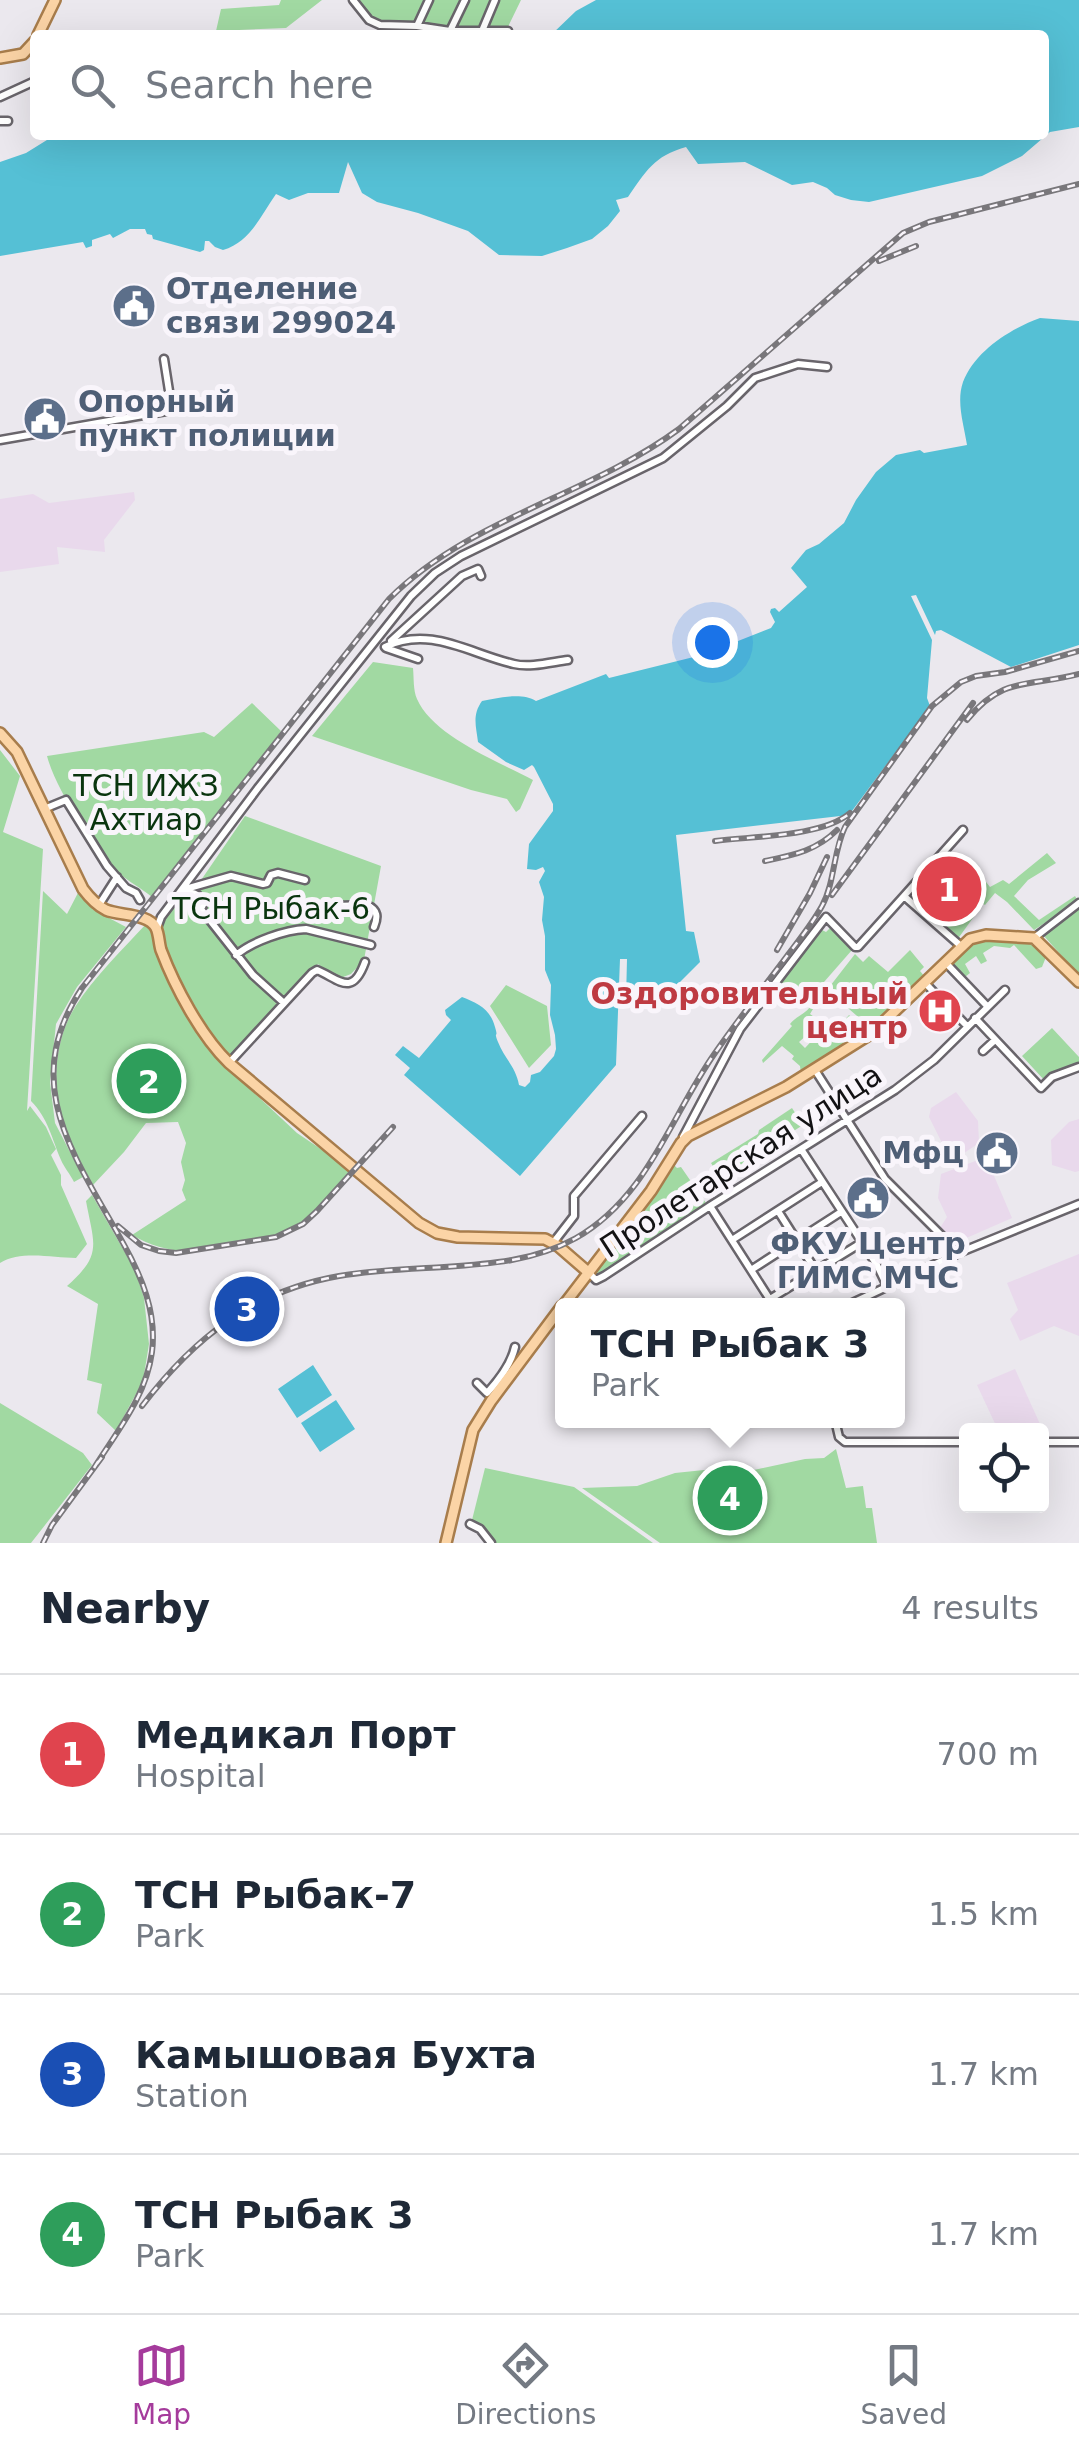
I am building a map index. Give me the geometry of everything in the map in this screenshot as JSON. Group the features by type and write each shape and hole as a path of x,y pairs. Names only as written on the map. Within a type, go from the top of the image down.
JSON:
{"main road":[{"path":"40,30 56,0"},
{"path":"0,58 30,54"},
{"path":"0,733 17,752 79,884 99,906 144,919 157,929 161,951 195,1018 212,1046 229,1063 397,1205 437,1234 535,1237 553,1243 588,1272"},
{"path":"569,1298 651,1191 680,1142 816,1070 872,1033 970,940 1009,935 1034,938 1079,982"},
{"path":"446,1543 473,1430 555,1317"}],"street":[{"path":"353,0 369,20 380,25 443,30"},
{"path":"417,26 429,0"},
{"path":"450,30 465,0"},
{"path":"482,30 495,0"},
{"path":"0,97 30,83"},
{"path":"0,440 172,410 164,359"},
{"path":"157,929 161,918 258,788 411,596 435,573 461,556 663,458 755,378 798,364 828,367"},
{"path":"385,647 462,576 478,568 481,576"},
{"path":"385,647 416,638 433,638 518,666 568,660"},
{"path":"372,646 418,659"},
{"path":"44,808 66,800 102,860 140,900"},
{"path":"680,1142 740,1029 826,918 858,947 963,830"},
{"path":"181,891 232,876 263,884 278,873 305,880"},
{"path":"99,906 117,877"},
{"path":"181,891 201,897 201,909 253,975 284,1004"},
{"path":"904,896 962,947"},
{"path":"1034,938 1079,902"},
{"path":"304,907 367,905 377,914 374,927"},
{"path":"236,954 249,944 295,929 371,945"},
{"path":"229,1063 317,970 344,984 356,979 365,962"},
{"path":"946,964 988,1006"},
{"path":"925,983 968,1026"},
{"name":"Пролетарская улица","path":"588,1272 596,1280 604,1276 900,1087 934,1060 1005,990"},
{"path":"975,1018 1041,1088 1052,1077 1079,1067"},
{"path":"983,1051 995,1040"},
{"path":"816,1070 885,1179 959,1252"},
{"path":"553,1243 574,1216 574,1196 642,1116"},
{"path":"801,1150 887,1286"},
{"path":"732,1240 822,1182"},
{"path":"862,1298 959,1252 1079,1204"},
{"path":"710,1206 769,1298"},
{"path":"778,1210 816,1271"},
{"path":"751,1270 841,1212"},
{"path":"778,1298 861,1243"},
{"path":"477,1384 486,1394 512,1360 515,1348"},
{"path":"837,1428 844,1442 959,1442"},
{"path":"1049,1442 1079,1442"},
{"path":"470,1524 480,1529 491,1543"}],"shaded area":[{"path":"134,492 135,500 104,540 105,552 57,547 59,564 0,572 0,499 33,494 49,503"},
{"path":"956,1092 978,1121 979,1143 958,1157 945,1149 929,1117 931,1108"},
{"path":"1079,1119 1079,1171 1052,1165 1051,1140 1069,1122"},
{"path":"986,1157 1012,1218 955,1243 940,1228 947,1217 938,1198 941,1174"},
{"path":"1079,1254 1079,1336 1054,1326 1020,1341 1010,1319 1018,1310 1007,1283"},
{"path":"1015,1369 1040,1423 995,1423 977,1385"}],"green space":[{"path":"281,0 322,0 286,28 216,30 221,9 279,5"},
{"path":"348,0 521,0 506,30 414,30 368,24"},
{"path":"373,662 413,668 417,699 437,725 468,747 533,780 520,809 516,812 507,799 312,736"},
{"name":"ТСН ИЖЗ Ахтиар","path":"252,703 281,731 152,897 119,873 98,849 67,801 47,756 204,732 214,737"},
{"path":"0,750 20,776 3,832 43,849 27,1111 30,1106 56,1149 51,1155 87,1244 76,1258 27,1256 0,1263"},
{"name":"ТСН Рыбак-6","path":"245,816 381,866 364,960 351,974 338,979 318,964 230,1056 213,1038 180,980 162,940 162,920 179,896 197,886"},
{"path":"947,849 971,869 975,868 990,887 1003,880 1009,884 1047,853 1056,863 1028,880 1014,896 1039,920 1075,896 1078,901 1034,930 995,893 985,905 979,901 978,911 957,940 916,900 925,892 944,913 965,887 967,875 947,855 939,858"},
{"path":"80,889 92,902 92,909 126,927 77,987 56,1024 50,1082 55,1123 83,1177 74,1182 46,1122 31,1101 43,891 67,914"},
{"path":"1079,908 1079,975 1043,935"},
{"path":"147,923 206,1044 297,1133 352,1170 302,1222 278,1235 188,1251 152,1244 132,1235 186,1200 181,1162 186,1143 178,1122 146,1123 93,1185 70,1142 56,1087 58,1054 67,1022 83,996"},
{"path":"832,926 852,950 803,1006 797,1001 790,1006 772,993 822,930 826,932"},
{"path":"1026,940 1046,957 1042,967 1036,969 1014,945 994,946 983,953 987,961 981,964 976,956 965,964 970,973 965,977 953,963 971,943"},
{"path":"910,950 924,967 920,971 925,977 871,1028 827,990 855,954 863,962 869,956 888,972"},
{"path":"506,985 547,1006 551,1045 529,1068 490,1006"},
{"path":"810,1007 810,1014 819,1024 799,1042 805,1048 821,1031 831,1036 849,1015 866,1031 801,1073 794,1056 782,1046 763,1063 790,1024"},
{"path":"1052,1028 1079,1057 1079,1064 1053,1073 1045,1081 1022,1056"},
{"path":"792,1108 803,1125 720,1178 711,1163"},
{"path":"674,1165 681,1167 708,1206 599,1276 596,1274 630,1222"},
{"path":"92,1195 135,1270 144,1298 149,1344 143,1381 116,1431 97,1413 102,1384 87,1380 98,1304 67,1286 91,1257 93,1239 86,1201"},
{"path":"0,1403 83,1453 92,1465 31,1543 0,1543"},
{"path":"836,1449 846,1488 863,1486 866,1508 872,1508 877,1543 660,1543 582,1488 637,1486 675,1473 704,1470 731,1475 824,1458"},
{"path":"485,1468 574,1487 653,1543 493,1543 472,1520"}],"water":[{"path":"596,0 1079,0 1079,127 1049,133 1049,30 556,30 576,11"},
{"path":"47,140 1041,140 1022,156 982,176 869,202 835,195 813,182 792,185 745,162 698,164 686,147 658,160 628,197 616,200 620,211 592,239 542,256 499,255 468,231 377,202 362,193 348,162 339,193 308,193 289,200 276,194 247,235 223,250 205,241 200,252 153,239 145,229 130,229 113,238 110,234 92,240 92,246 86,248 83,242 0,256 0,162"},
{"path":"1040,318 1079,321 1079,645 1011,667 941,630 935,635 916,595 911,596 932,640 927,698 930,706 849,815 676,835 686,931 694,932 700,962 662,1000 626,1000 627,959 620,959 616,1065 520,1176 404,1075 410,1068 395,1055 403,1046 419,1058 451,1020 445,1010 462,997 490,1015 519,1085 525,1087 556,1049 550,1015 551,985 545,970 544,897 539,882 545,871 543,867 527,869 529,844 553,811 553,804 532,765 524,770 478,742 476,721 482,701 510,696 536,701 606,674 609,678 734,647 738,641 771,628 775,622 771,609 779,612 807,587 791,568 806,550 844,523 876,472 896,455 967,445 960,397 969,371 995,342"},
{"path":"313,1365 332,1395 297,1418 278,1389"},
{"path":"336,1400 355,1429 320,1452 301,1423"}],"railway":[{"path":"94,1468 144,1384 153,1338 142,1282 87,1180 60,1119 54,1088 55,1057 63,1023 82,988 389,599 421,571 492,527 607,472 679,429 903,233 929,222 1079,184"},
{"path":"879,261 916,246"},
{"path":"142,1406 205,1339 228,1321 279,1293 352,1274 512,1260 560,1246 601,1221 640,1178 715,1053 814,919 826,897 845,827 932,706 961,682 976,676 1079,651"},
{"path":"967,720 1006,689 1079,674"},
{"path":"832,895 973,703"},
{"path":"715,841 805,831 850,813"},
{"path":"765,861 812,847 837,830"},
{"path":"777,950 827,857"},
{"path":"118,1226 141,1245 176,1253 276,1237 303,1224 317,1211 393,1127"},
{"path":"43,1543 102,1457"}],"place":[{"name":"Отделение связи 299024","path":"134,306"},
{"name":"Опорный пункт полиции","path":"45,419"},
{"name":"Медикал Порт","path":"949,889"},
{"name":"Оздоровительный центр","path":"940,1011"},
{"name":"ТСН Рыбак-7","path":"149,1081"},
{"name":"Мфц","path":"997,1153"},
{"name":"ФКУ Центр ГИМС МЧС","path":"868,1198"},
{"name":"Камышовая Бухта","path":"247,1309"},
{"name":"ТСН Рыбак 3","path":"730,1498"}]}
